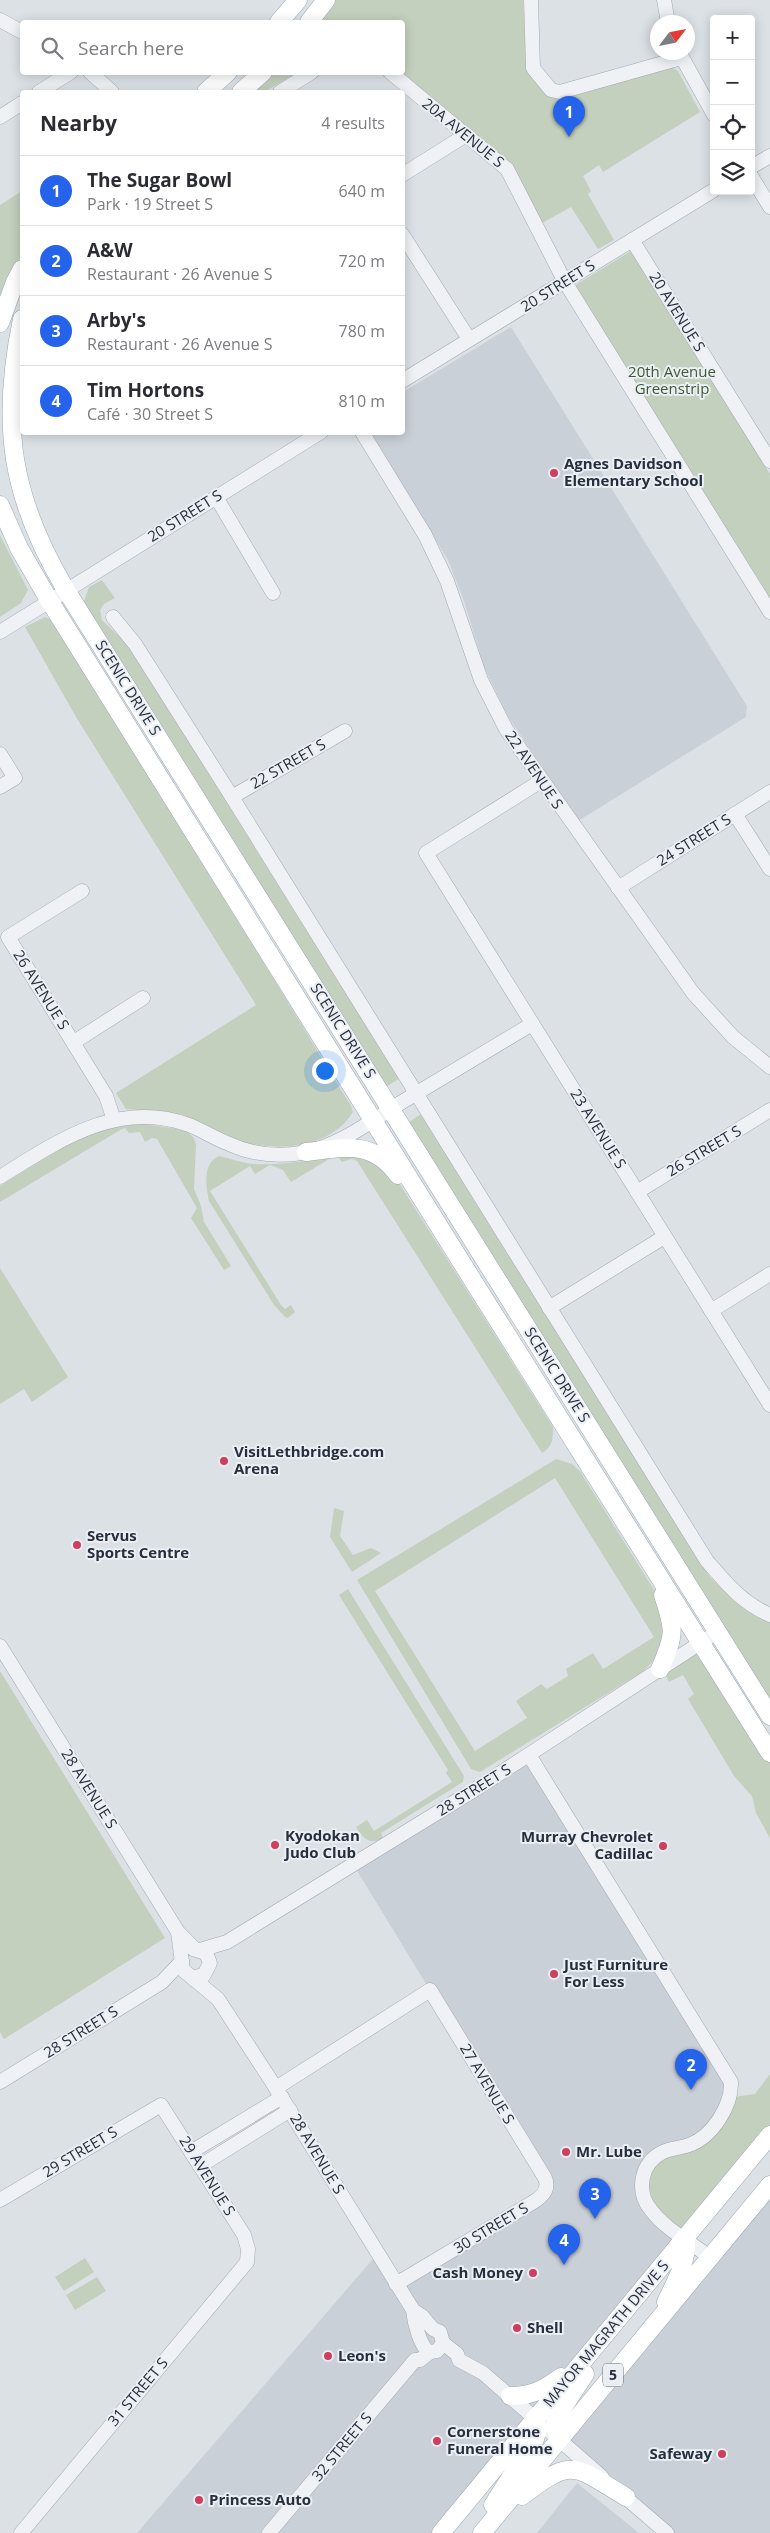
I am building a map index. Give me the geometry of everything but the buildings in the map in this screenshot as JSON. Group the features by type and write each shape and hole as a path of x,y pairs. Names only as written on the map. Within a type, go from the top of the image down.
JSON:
{"main road":[{"path":"281,20 298,0"},
{"path":"310,20 326,0"},
{"path":"208,90 225,75"},
{"path":"243,90 260,75"},
{"path":"0,323 20,273"},
{"name":"SCENIC DRIVE S","path":"20,325 15,339 6,384 5,422 12,475 33,532 66,590 770,1716"},
{"name":"SCENIC DRIVE S","path":"0,505 19,548 49,600 770,1753"},
{"path":"306,1152 361,1148 381,1156 389,1164 480,1292"},
{"path":"654,1566 673,1625 670,1647 660,1669"},
{"name":"MAYOR MAGRATH DRIVE S","path":"441,2533 686,2239 770,2135"},
{"name":"5","path":"482,2533 770,2185"},
{"path":"654,2327 683,2265 687,2253 686,2239"},
{"path":"559,2439 555,2426 556,2418 629,2307"},
{"path":"510,2396 534,2394 547,2388 597,2345"},
{"path":"476,2533 535,2439 538,2429 535,2418"},
{"path":"498,2514 536,2485 565,2468 576,2469 587,2474 626,2497"}],"street":[{"path":"531,0 533,68 551,90 560,92 664,60"},
{"path":"664,0 667,15"},
{"path":"0,20 20,31"},
{"path":"683,60 710,108"},
{"path":"42,90 66,75"},
{"path":"93,75 110,90"},
{"path":"283,90 307,75"},
{"name":"20A AVENUE S","path":"394,75 507,169 565,282"},
{"path":"0,117 20,104"},
{"path":"405,173 466,135"},
{"path":"755,165 770,156"},
{"path":"755,183 770,207"},
{"name":"20 STREET S","path":"405,380 710,192"},
{"path":"405,239 469,339"},
{"name":"20 AVENUE S","path":"632,240 770,461"},
{"path":"565,282 770,612"},
{"name":"20 STREET S","path":"0,632 316,435"},
{"name":"22 AVENUE S","path":"364,435 425,535 447,581 481,680 506,729 541,781 710,1013 733,1037 770,1067"},
{"path":"216,497 273,593"},
{"name":"SCENIC DRIVE S","path":"113,617 135,644 232,797 707,1562 732,1591 770,1615"},
{"name":"22 STREET S","path":"232,797 345,731"},
{"path":"0,754 15,778 0,787"},
{"name":"23 AVENUE S","path":"541,781 426,853 770,1405"},
{"name":"24 STREET S","path":"618,888 770,792"},
{"path":"736,814 770,869"},
{"name":"26 AVENUE S","path":"82,891 8,937 106,1096 114,1120"},
{"path":"74,1042 143,998"},
{"path":"2,1172 77,1132 114,1120 162,1120 189,1125 230,1145 256,1152 289,1154 306,1152 345,1137 532,1024"},
{"name":"26 STREET S","path":"637,1192 770,1110"},
{"path":"550,1308 664,1237"},
{"path":"712,1311 770,1274"},
{"name":"28 STREET S","path":"227,1942 529,1755 717,1632"},
{"name":"28 AVENUE S","path":"0,1646 178,1932"},
{"path":"529,1755 731,2082 732,2093 724,2112 701,2139 690,2145 663,2152 652,2160 644,2172 642,2183 643,2196 650,2210 711,2258"},
{"path":"178,1932 197,1949 206,1954 218,1999"},
{"path":"178,1932 183,1970 218,1999"},
{"path":"162,1982 189,1951 227,1942"},
{"path":"162,1982 204,1975 227,1942"},
{"name":"28 STREET S","path":"0,2082 162,1982"},
{"name":"27 AVENUE S","path":"279,2093 430,1990 544,2178"},
{"name":"28 AVENUE S","path":"218,1999 290,2110 396,2284 413,2310 422,2316 433,2329 425,2331 430,2346"},
{"path":"191,2152 279,2093"},
{"name":"29 AVENUE S","path":"162,2104 244,2235 248,2249"},
{"name":"29 STREET S","path":"0,2200 162,2104"},
{"path":"200,2166 290,2110"},
{"name":"30 STREET S","path":"396,2284 535,2201 543,2195 546,2187 544,2178"},
{"name":"31 STREET S","path":"21,2533 247,2262 248,2249"},
{"name":"28 AVENUE S","path":"413,2310 414,2320 430,2346 457,2354 459,2360 483,2374 667,2533"},
{"name":"32 STREET S","path":"269,2533 415,2360 420,2360 430,2346"}],"shaded area":[{"path":"511,327 747,706 746,717 578,821 509,718 484,667 464,601 448,560 371,435 405,435 405,391"},
{"path":"529,1755 728,2075 686,2239 440,2533 137,2533 378,2253 396,2283 546,2187 487,2084 353,1864"},
{"path":"770,2185 770,2533 667,2533 559,2439"},
{"path":"577,2483 639,2533 537,2533"}],"green space":[{"path":"332,0 523,0 527,67 547,95 567,98 671,67 678,71 700,112 603,172 599,165 583,176 591,191 588,194 614,240 598,249 571,207 542,223 510,162 403,75 405,75 405,20 317,20"},
{"path":"269,75 294,75 267,90 253,90"},
{"path":"20,192 20,259 0,301 0,205"},
{"name":"20th Avenue Greenstrip","path":"631,251 770,474 770,602 574,286"},
{"path":"0,535 28,590 21,603 0,617"},
{"path":"102,580 115,598 104,604 100,610 102,620 129,646 399,1079 383,1088 83,604 89,587"},
{"path":"45,617 57,623 351,1106 353,1112 342,1125 329,1135 298,1145 281,1147 247,1143 190,1118 175,1114 126,1109 116,1093 256,1005 76,717 25,627"},
{"path":"421,1114 710,1577 736,1603 770,1621 770,1704 406,1124"},
{"path":"144,1124 185,1130 193,1137 196,1144 194,1189 201,1206 204,1222 231,1266 224,1270 191,1218 197,1208 157,1139 152,1138 145,1142 140,1132 129,1133 125,1128 120,1130 0,1202 0,1186 70,1142 108,1125"},
{"path":"356,1151 394,1175 553,1427 552,1442 542,1453 357,1161 352,1159 342,1162 336,1155"},
{"path":"336,1155 291,1182 283,1170 270,1165 255,1174 250,1166 210,1191 281,1305 285,1309 291,1305 295,1312 288,1318 274,1305 209,1201 206,1182 208,1170 210,1164 219,1156 249,1163 266,1164 292,1163"},
{"path":"0,1268 68,1377 32,1402 24,1389 0,1404"},
{"path":"556,1459 572,1464 580,1471 659,1598 666,1619 665,1638 657,1656 642,1672 480,1772 471,1769 357,1580","holes":["555,1478 654,1637 603,1669 593,1653 566,1669 568,1676 547,1689 541,1684 516,1701 527,1718 475,1751 375,1591"]},
{"path":"334,1508 344,1511 340,1536 353,1555 371,1548 381,1553 352,1572 330,1537"},
{"path":"348,1589 464,1776 463,1782 381,1833 383,1838 374,1841 367,1840 356,1827 367,1820 374,1831 452,1782 446,1773 448,1770 339,1595"},
{"path":"702,1642 770,1753 770,1838 756,1813 752,1796 734,1776 688,1699 694,1694 683,1675 669,1682 662,1668"},
{"path":"0,1671 165,1938 4,2039 0,2032"},
{"path":"770,2074 770,2135 686,2239 650,2210 644,2173 652,2160 690,2145 733,2097 755,2094"},
{"path":"85,2258 94,2272 64,2291 55,2277"},
{"path":"97,2277 106,2291 75,2310 66,2295"}],"place":[{"name":"The Sugar Bowl","path":"569,137"},
{"name":"Agnes Davidson Elementary School","path":"554,473"},
{"name":"VisitLethbridge.com Arena","path":"224,1461"},
{"name":"Servus Sports Centre","path":"77,1545"},
{"name":"Kyodokan Judo Club","path":"275,1845"},
{"name":"Murray Chevrolet Cadillac","path":"663,1846"},
{"name":"Just Furniture For Less","path":"554,1974"},
{"name":"A&W","path":"691,2090"},
{"name":"Mr. Lube","path":"566,2152"},
{"name":"Arby's","path":"595,2219"},
{"name":"Tim Hortons","path":"564,2265"},
{"name":"Cash Money","path":"533,2273"},
{"name":"Shell","path":"517,2328"},
{"name":"Leon's","path":"328,2356"},
{"name":"Cornerstone Funeral Home","path":"437,2441"},
{"name":"Safeway","path":"722,2454"},
{"name":"Princess Auto","path":"199,2500"}]}
